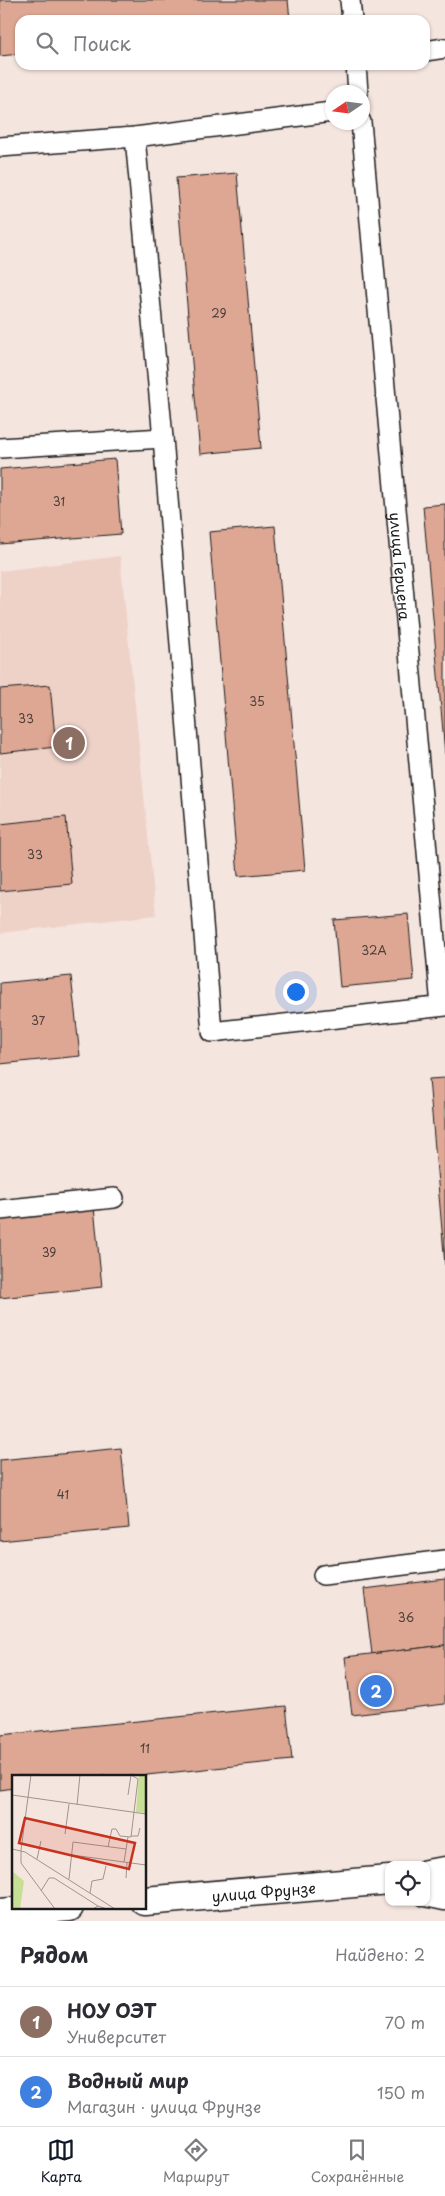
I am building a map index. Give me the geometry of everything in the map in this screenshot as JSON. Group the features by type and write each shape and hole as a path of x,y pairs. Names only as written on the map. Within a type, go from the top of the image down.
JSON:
{"main road":[{"path":"430,1873 445,1871"},
{"name":"улица Фрунзе","path":"146,1901 385,1881"},
{"path":"430,1893 445,1896"},
{"path":"0,1913 58,1908"}],"lane":[{"path":"350,0 352,15"},
{"path":"430,50 445,48"},
{"path":"356,70 357,85"},
{"path":"0,147 135,137 325,113"},
{"name":"улица Герцена","path":"362,130 443,1006"},
{"path":"135,137 163,438 212,1032 443,1006"},
{"path":"0,448 163,438"},
{"path":"0,1210 114,1198"},
{"path":"323,1575 445,1560"}],"shaded area":[{"path":"120,556 156,915 0,933 0,571"}],"building":[{"path":"0,0 288,0 290,15 15,15 15,54 0,56"},
{"path":"237,173 261,448 200,454 176,178"},
{"path":"115,459 121,534 0,544 0,469"},
{"path":"445,504 445,754 423,506"},
{"path":"275,526 305,870 238,876 209,532"},
{"path":"50,685 56,747 0,753 0,689"},
{"path":"66,817 72,884 0,891 0,824"},
{"path":"408,914 414,980 340,987 334,920"},
{"path":"71,976 80,1056 0,1064 0,983"},
{"path":"445,1078 445,1265 429,1079"},
{"path":"94,1207 102,1287 0,1298 0,1216"},
{"path":"121,1448 129,1528 0,1541 0,1460"},
{"path":"445,1579 445,1645 372,1654 364,1589"},
{"path":"445,1645 445,1704 352,1715 345,1657"},
{"path":"286,1706 292,1760 146,1775 12,1775 12,1788 0,1790 0,1735"}],"place":[{"name":"НОУ ОЭТ","path":"69,743"},
{"name":"Водный мир","path":"376,1691"}]}
